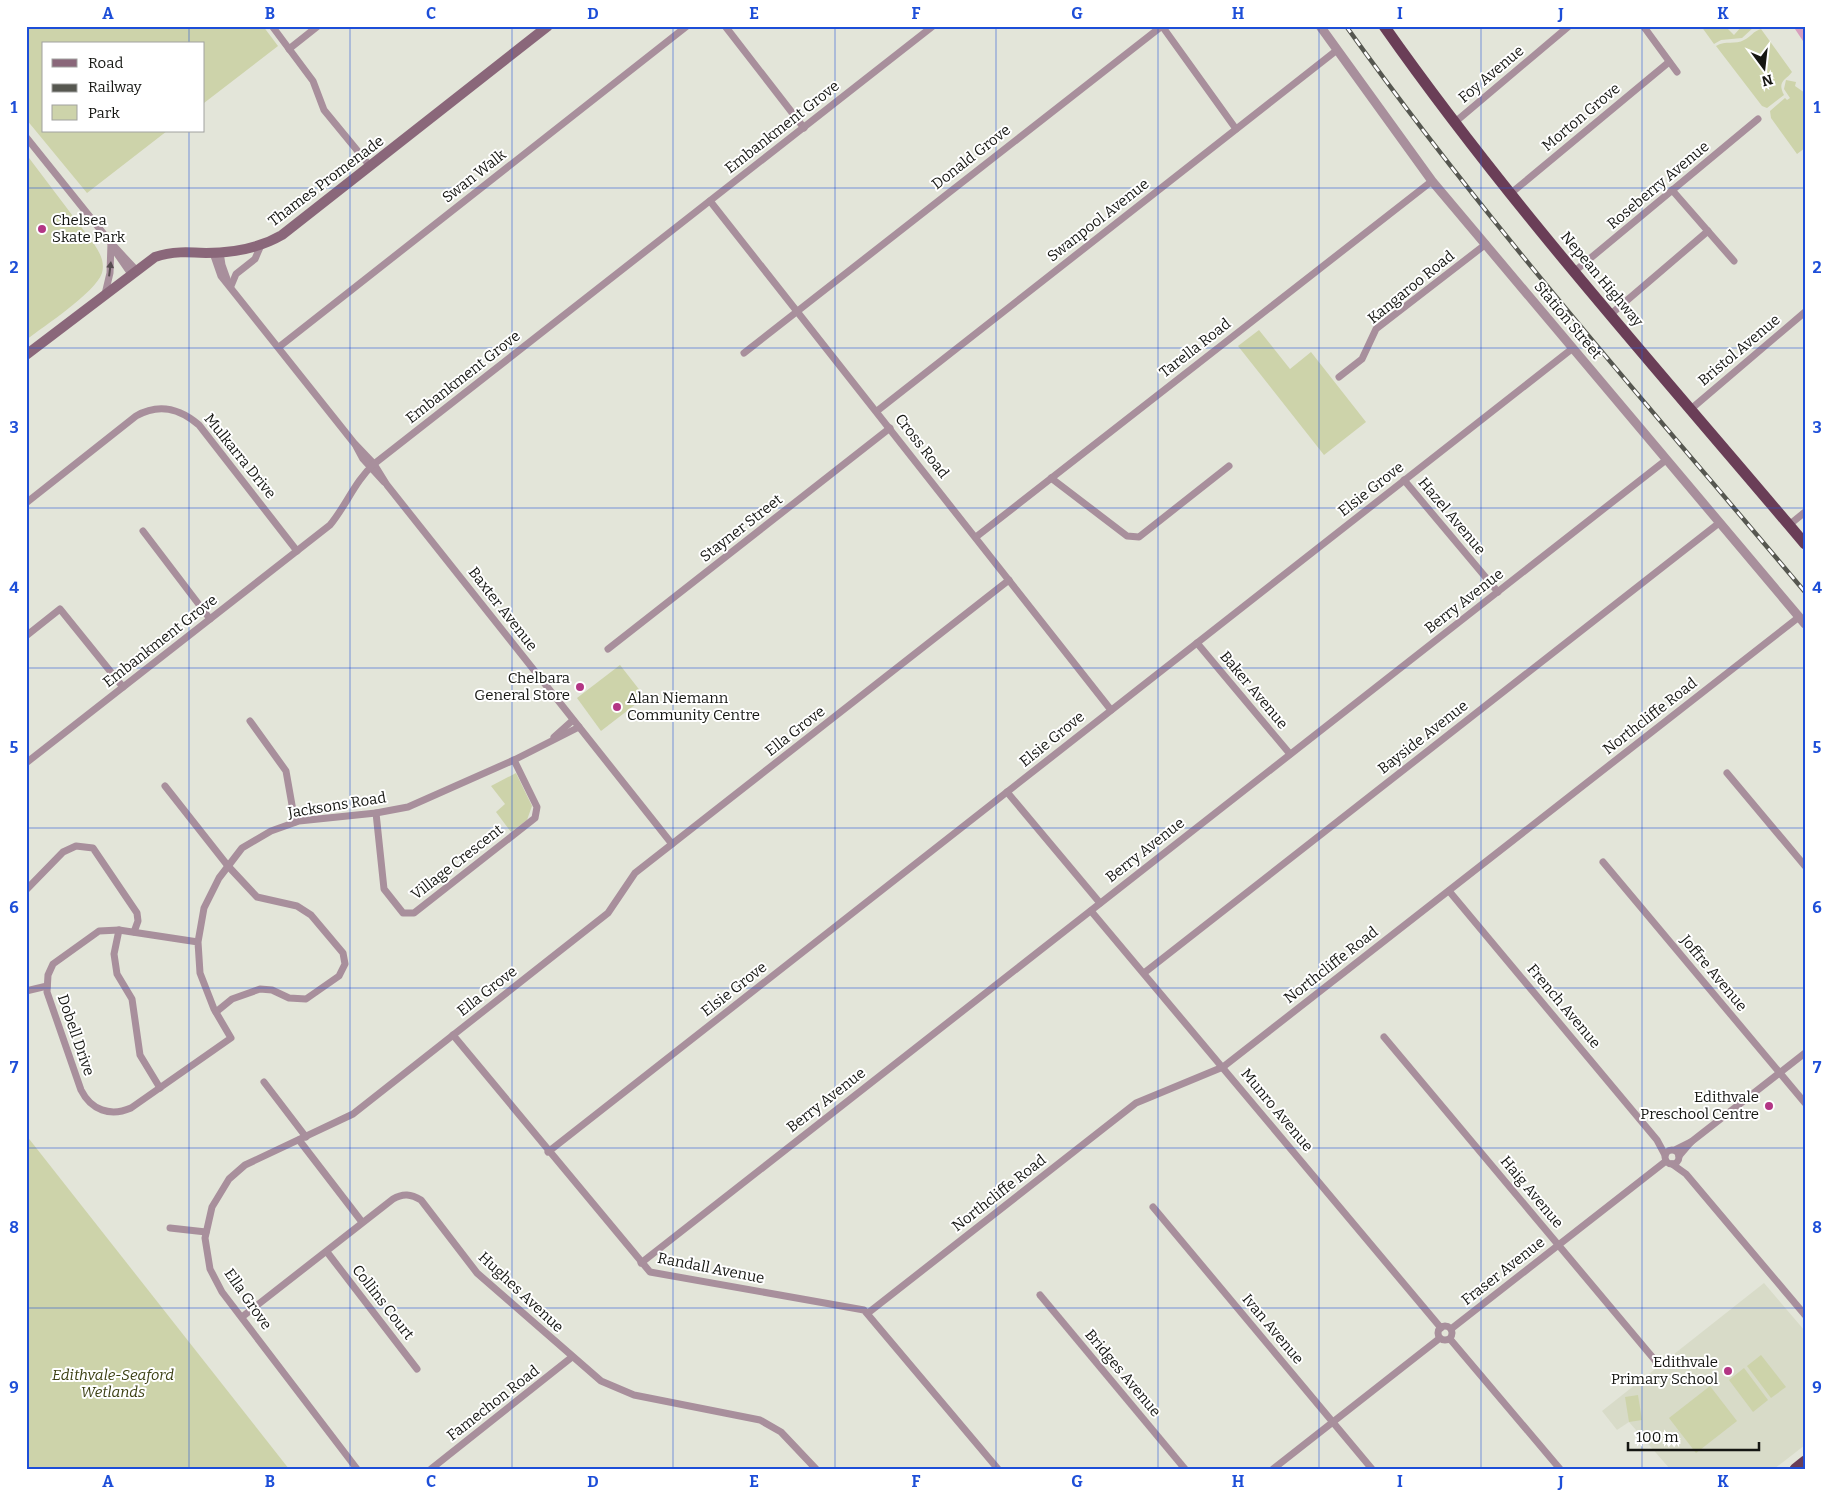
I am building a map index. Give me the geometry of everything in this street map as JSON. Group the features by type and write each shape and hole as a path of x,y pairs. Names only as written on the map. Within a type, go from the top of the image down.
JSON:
{"highway":[{"name":"Nepean Highway","path":"1384,26 1454,123 1510,194 1805,544"},
{"path":"1795,1469 1805,1461"}],"main road":[{"name":"Thames Promenade","path":"26,355 152,259 167,254 238,251 261,245 285,233 548,26"}],"street":[{"path":"272,26 314,81 324,110 370,166"},
{"path":"289,49 318,26"},
{"name":"Swan Walk","path":"279,347 687,26"},
{"path":"725,26 804,128"},
{"name":"Embankment Grove","path":"26,763 330,525 340,514 361,477 372,466 933,26"},
{"path":"1162,26 1236,129"},
{"name":"Donald Grove","path":"744,353 1162,26"},
{"name":"Station Street","path":"1320,26 1432,181 1802,621"},
{"name":"Foy Avenue","path":"1454,123 1569,26"},
{"path":"1644,27 1677,72"},
{"name":"Swanpool Avenue","path":"877,411 1337,50"},
{"name":"Morton Grove","path":"1510,194 1669,62"},
{"name":"Roseberry Avenue","path":"1576,271 1758,119"},
{"path":"26,137 133,272"},
{"name":"Tarella Road","path":"976,537 1432,181"},
{"path":"1672,190 1734,261"},
{"name":"Cross Road","path":"710,201 1111,710"},
{"path":"1611,314 1708,231"},
{"path":"105,294 110,267 111,244"},
{"name":"Kangaroo Road","path":"1339,377 1362,359 1376,329 1486,244"},
{"path":"231,286 236,274 255,259 261,245"},
{"name":"Baxter Avenue","path":"217,252 218,272 672,844"},
{"name":"Bristol Avenue","path":"1691,409 1805,312"},
{"name":"Elsie Grove","path":"548,1152 1573,348"},
{"name":"Mulkarra Drive","path":"26,503 136,416 146,410 158,407 173,409 186,414 199,425 297,551"},
{"name":"Stayner Street","path":"608,649 890,428"},
{"name":"Berry Avenue","path":"641,1263 1666,460"},
{"path":"1051,478 1127,536 1139,537 1229,466"},
{"name":"Hazel Avenue","path":"1404,480 1498,592"},
{"path":"1789,525 1805,512"},
{"name":"Bayside Avenue","path":"1144,973 1719,523"},
{"path":"142,531 210,619"},
{"name":"Ella Grove","path":"357,1469 222,1292 210,1269 205,1238 206,1232 212,1207 229,1179 245,1165 353,1114 608,913 635,873 1009,580"},
{"path":"26,636 60,610 123,687"},
{"name":"Northcliffe Road","path":"868,1313 1136,1103 1223,1067 1449,891 1802,621"},
{"name":"Baker Avenue","path":"1197,643 1290,754"},
{"name":"Jacksons Road","path":"546,744 574,720"},
{"path":"250,721 286,771 295,822"},
{"name":"Jacksons Road","path":"231,1038 216,1012 200,973 198,942 204,908 219,878 242,848 271,831 295,822 376,813 408,807 514,760 579,727"},
{"name":"Village Crescent","path":"376,813 384,889 403,913 414,913 535,818 537,807 514,760"},
{"path":"1727,773 1805,866"},
{"path":"165,786 228,866 257,897 297,906 311,914 343,953 345,964 339,976 306,999 289,998 272,990 260,989 232,999 216,1012"},
{"path":"1007,792 1100,903"},
{"path":"26,890 63,852 76,846 93,848 137,912 138,921 134,932"},
{"name":"Joffre Avenue","path":"1603,862 1805,1103"},
{"name":"French Avenue","path":"1449,891 1657,1140 1667,1160 1686,1174 1805,1315"},
{"name":"Munro Avenue","path":"1091,911 1441,1328"},
{"path":"119,930 114,954 117,974 132,999 140,1055 160,1088"},
{"name":"Dobell Drive","path":"198,942 119,930 99,931 53,964 48,975 47,992 79,1087 90,1103 104,1111 120,1112 135,1105 231,1038"},
{"path":"26,991 47,986"},
{"name":"Randall Avenue","path":"453,1035 548,1152 650,1272 657,1275 857,1307 868,1313"},
{"name":"Haig Avenue","path":"1384,1037 1659,1365"},
{"path":"1667,1160 1805,1053"},
{"path":"264,1082 362,1222"},
{"name":"French Avenue","path":"1657,1140 1676,1154 1686,1170 1686,1174"},
{"path":"1667,1160 1676,1154"},
{"name":"Fraser Avenue","path":"1451,1329 1667,1160"},
{"name":"Hughes Avenue","path":"242,1317 362,1222 401,1195 409,1195 421,1200 477,1273 572,1357 601,1380 634,1395 751,1417 766,1423 789,1439 816,1469"},
{"name":"Ivan Avenue","path":"1153,1207 1372,1469"},
{"path":"170,1228 206,1232"},
{"name":"Collins Court","path":"326,1252 417,1370"},
{"name":"Bridges Avenue","path":"1040,1295 1185,1469"},
{"path":"868,1313 998,1469"},
{"path":"1450,1339 1445,1341 1440,1338 1438,1332 1441,1328 1447,1326 1451,1329 1450,1339 1560,1469"},
{"path":"1272,1469 1440,1338"},
{"name":"Famechon Road","path":"431,1469 572,1357"}],"shaded area":[{"path":"1793,26 1805,26 1805,44"},
{"name":"Edithvale Primary School","path":"1764,1283 1805,1331 1805,1445 1774,1469 1670,1469 1629,1422 1617,1430 1602,1411"}],"green space":[{"path":"26,26 263,26 278,46 205,102 205,42 42,42 42,132 166,132 87,193 26,119"},
{"path":"1701,26 1725,26 1734,35 1742,26 1755,26 1742,38 1721,40 1714,44"},
{"path":"1761,29 1792,72 1782,84 1781,87 1784,95 1767,108 1762,106 1716,46 1723,43 1741,41"},
{"path":"1786,80 1796,82 1795,86 1805,93 1805,148 1797,154 1771,118 1770,111 1785,98 1787,100 1790,98 1784,89"},
{"path":"26,154 94,244 100,254 103,265 102,273 90,290 26,340"},
{"path":"1259,330 1290,369 1311,352 1366,422 1324,455 1238,346"},
{"path":"620,665 645,697 601,731 577,698"},
{"path":"516,773 532,806 527,820 511,832 496,812 505,804 491,786"},
{"name":"Edithvale-Seaford Wetlands","path":"26,1135 289,1469 26,1469"},
{"path":"1761,1355 1786,1387 1771,1398 1747,1366"},
{"path":"1744,1368 1768,1400 1753,1412 1729,1380"},
{"path":"1710,1386 1737,1421 1696,1453 1669,1418"},
{"path":"1638,1395 1642,1420 1629,1422 1625,1397"}],"railway":[{"path":"1346,26 1455,172 1512,243 1805,592"}],"place":[{"name":"Chelsea Skate Park","path":"42,229"},
{"name":"Chelbara General Store","path":"580,687"},
{"name":"Alan Niemann Community Centre","path":"617,707"},
{"name":"Edithvale Preschool Centre","path":"1769,1106"},
{"name":"Edithvale Primary School","path":"1728,1371"}]}
